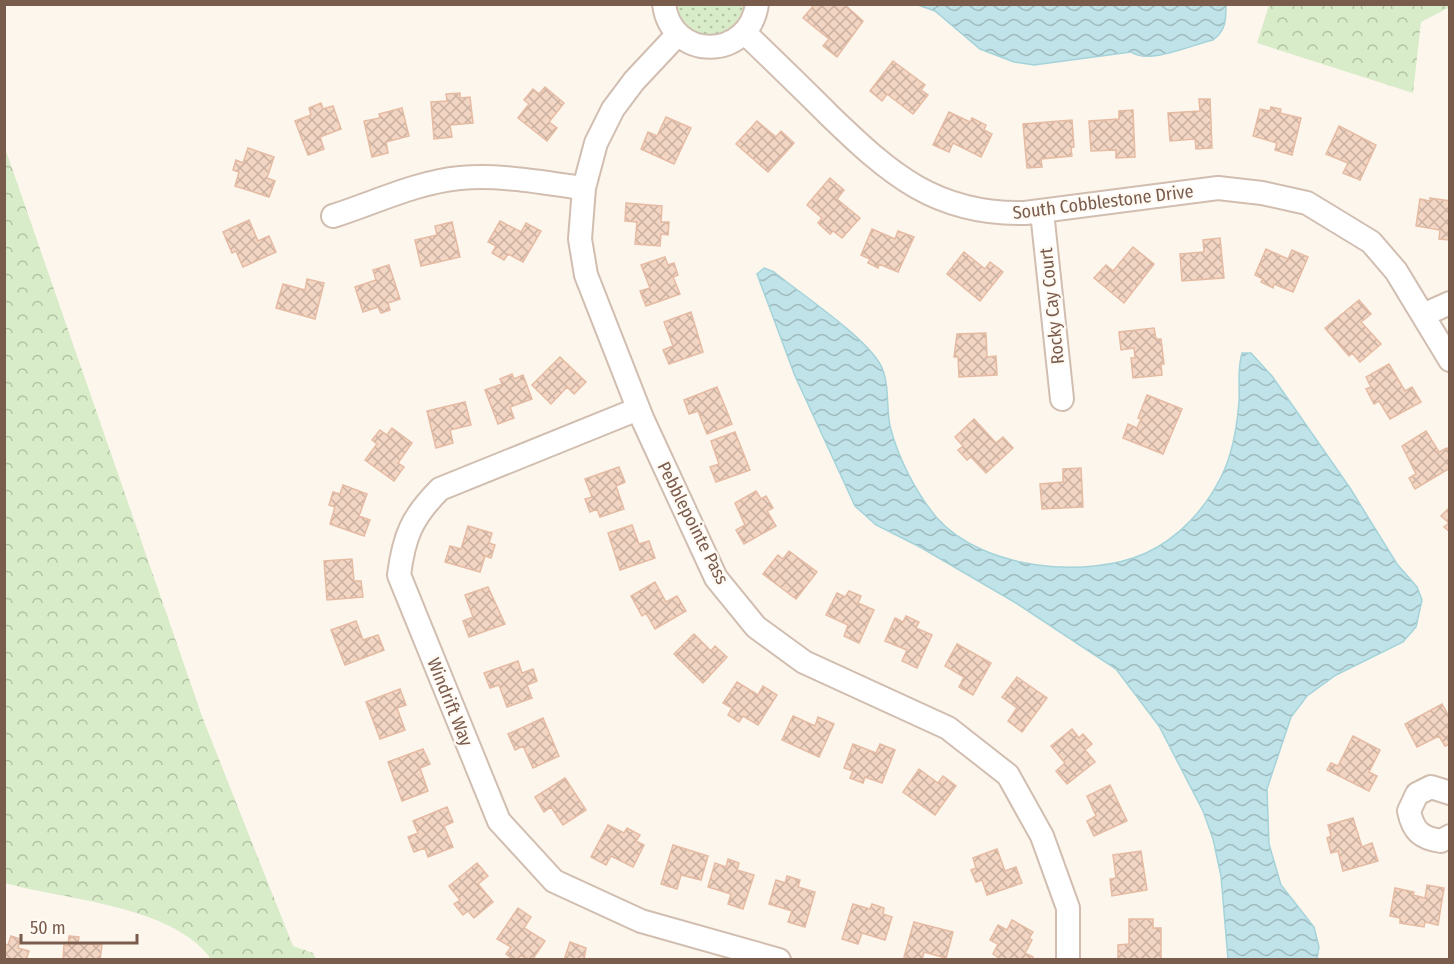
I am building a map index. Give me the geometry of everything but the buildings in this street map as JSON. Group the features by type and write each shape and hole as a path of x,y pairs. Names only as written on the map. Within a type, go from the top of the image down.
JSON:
{"street":[{"path":"664,4 668,19 678,34 697,45 715,47 732,42 744,32 753,20 757,4"},
{"name":"South Cobblestone Drive","path":"744,32 873,157 913,187 940,200 971,209 1008,214 1042,212 1218,188 1262,193 1307,203 1371,242 1395,271 1449,360"},
{"name":"Pebblepointe Pass","path":"678,34 634,81 613,109 596,143 584,188 580,239 586,275 638,410 716,578 756,627 804,662 948,728 1008,775 1042,836 1068,908 1068,960"},
{"path":"333,216 429,184 459,178 504,178 584,188"},
{"name":"Rocky Cay Court","path":"1042,212 1062,399"},
{"path":"1423,315 1449,303"},
{"name":"Windrift Way","path":"638,410 440,489 420,508 412,522 402,548 399,575 499,822 554,881 641,921 778,960"},
{"path":"1449,793 1431,787 1417,794 1408,811 1412,827 1425,839 1441,841 1449,836"}],"green space":[{"path":"1449,4 1450,7 1421,22 1413,93 1257,43 1269,5"},
{"path":"672,5 748,5 733,31 706,39 684,29"},
{"path":"4,145 203,719 293,946 313,953 316,959 211,959 194,941 171,927 145,916 116,907 5,883"}],"water":[{"path":"918,5 1226,5 1226,10 1223,29 1213,40 1170,53 1148,56 1131,52 1034,65 1014,62 980,49 935,11"},
{"path":"764,268 774,272 831,315 872,353 883,371 887,386 890,426 898,450 915,486 929,508 956,535 980,549 1007,559 1036,565 1094,566 1122,561 1158,547 1180,531 1199,511 1215,489 1225,469 1237,421 1242,353 1251,353 1272,376 1350,488 1397,564 1417,587 1422,600 1416,627 1403,642 1336,675 1307,696 1291,717 1267,789 1269,844 1281,885 1314,927 1319,947 1317,959 1228,959 1221,876 1213,839 1203,811 1159,726 1116,669 1016,603 920,547 876,525 855,506 795,376 757,274"}]}
